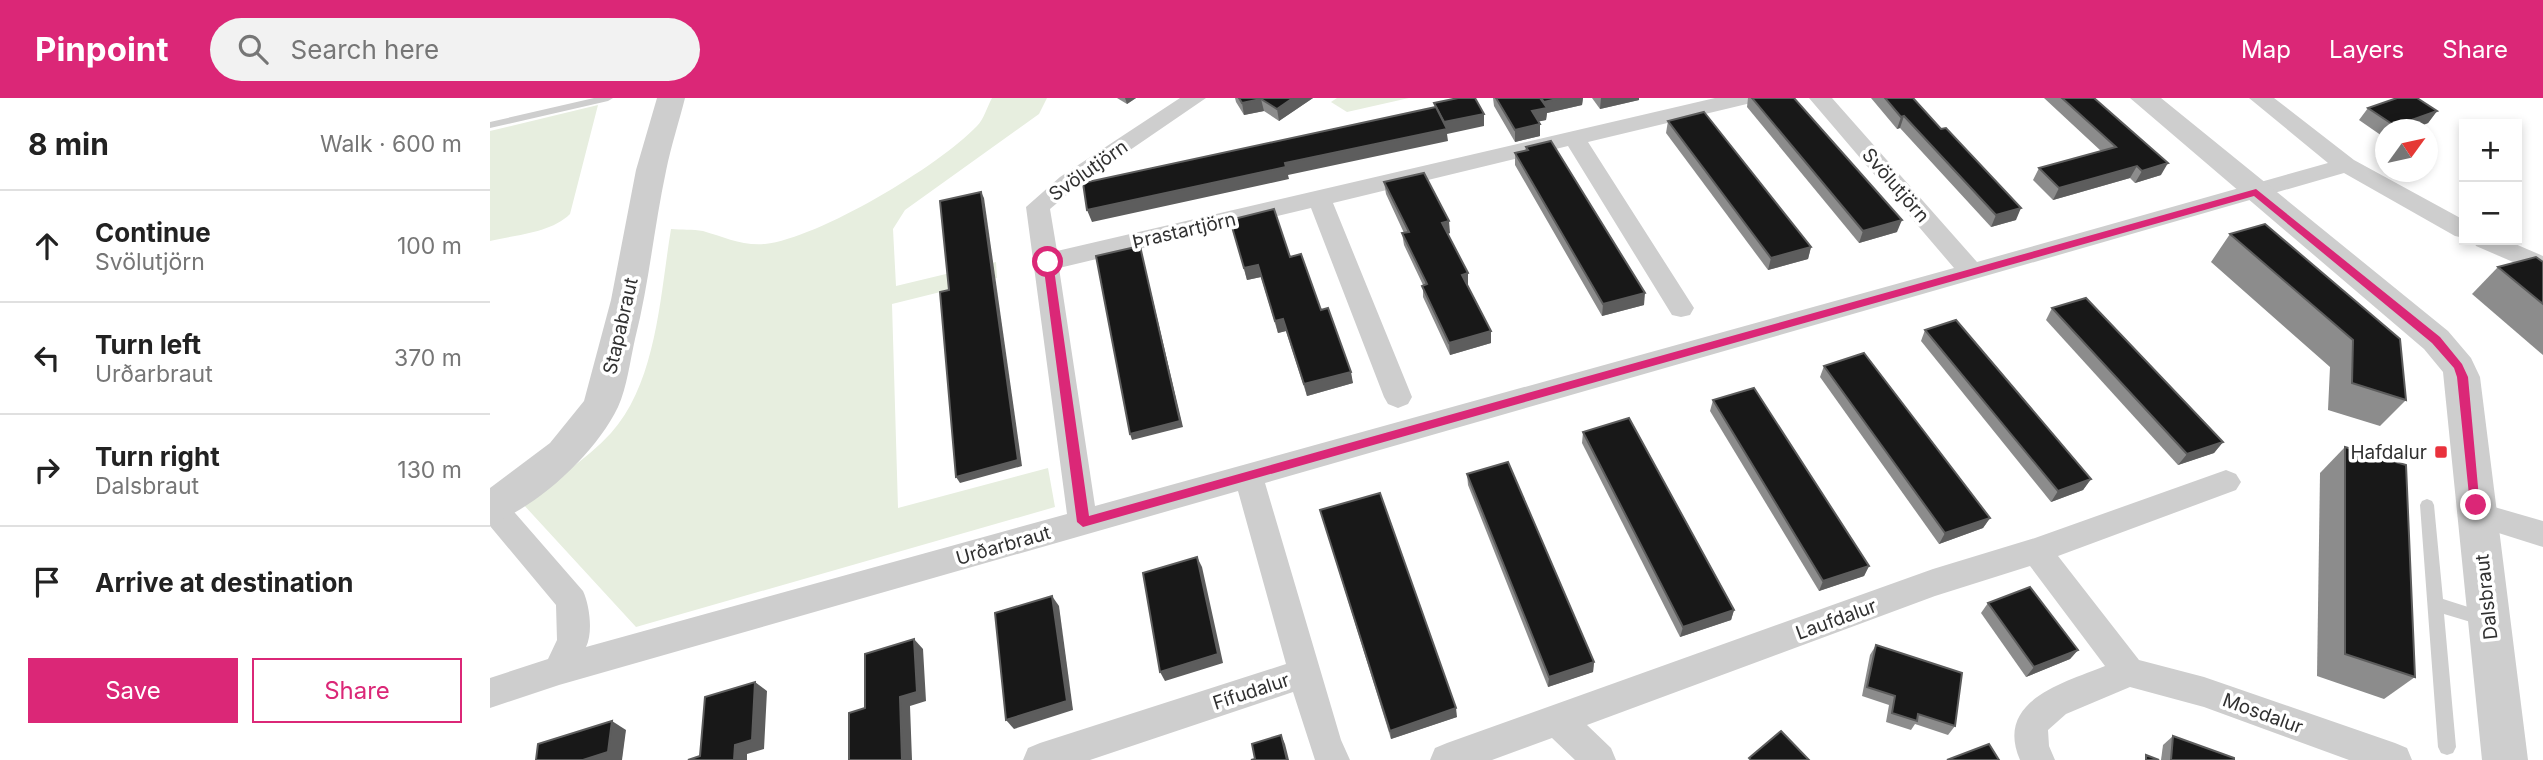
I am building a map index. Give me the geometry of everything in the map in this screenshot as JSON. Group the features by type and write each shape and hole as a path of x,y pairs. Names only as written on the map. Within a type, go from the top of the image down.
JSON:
{"street":[{"name":"Stapabraut","path":"491,508 519,491 563,454 585,429 601,404 628,300 651,170 671,98"},
{"name":"Svölutjörn","path":"1083,522 1048,262 1038,207 1068,181 1195,98"},
{"name":"Þrastartjörn","path":"1048,262 1743,98"},
{"name":"Svölutjörn","path":"1820,98 1972,272"},
{"name":"Dalsbraut","path":"2144,98 2436,340 2459,367 2505,760"},
{"path":"2260,98 2346,164 2459,227"},
{"path":"1574,138 1681,307"},
{"name":"Urðarbraut","path":"490,693 559,670 2256,192 2346,164"},
{"path":"1319,198 1398,397"},
{"path":"2496,245 2543,266"},
{"name":"Fífudalur","path":"1040,760 1305,673 1248,475"},
{"name":"Laufdalur","path":"1447,760 1933,583 2036,551 2226,482"},
{"path":"491,508 572,601 573,641 559,670"},
{"path":"2477,514 2543,534"},
{"path":"2036,551 2129,673 2054,703 2036,719 2031,730 2032,748 2038,760"},
{"path":"1305,673 1325,745 1333,760"},
{"name":"Mosdalur","path":"2129,673 2204,692 2395,760"},
{"path":"1558,720 1599,760"}],"lane":[{"path":"490,125 608,98"},
{"path":"2427,505 2447,747"},
{"path":"2435,604 2489,620"}],"green space":[{"path":"992,98 1047,98 1039,114 905,210 893,229 896,286 996,262 997,278 892,304 898,508 1048,468 1055,507 636,627 522,503 590,453 611,433 626,412 638,389 654,337 671,229 703,231 749,244 765,244 816,229 877,198 935,160 977,126"},
{"path":"1337,98 1409,98 1347,112 1331,102"},
{"path":"598,105 570,214 543,229 490,241 490,131"}],"building":[{"path":"1239,98 1293,98 1277,109 1261,99 1242,103"},
{"path":"1475,98 1484,114 1444,122 1434,103"},
{"path":"1496,98 1540,98 1547,108 1532,111 1540,124 1515,130"},
{"path":"1541,98 1561,98 1544,102"},
{"path":"1752,98 1794,98 1902,220 1863,231"},
{"path":"1885,98 1913,98 1941,129 1946,128 2021,208 1996,215"},
{"path":"2062,98 2094,98 2168,163 2142,171 2137,166 2059,188 2039,168 2116,147"},
{"path":"2397,98 2417,98 2437,111 2415,119 2384,119 2368,108"},
{"path":"1436,107 1447,129 1285,163 1286,167 1087,210 1083,183"},
{"path":"1704,112 1811,247 1771,258 1668,121"},
{"path":"1551,141 1645,293 1603,304 1515,153 1528,150 1526,147"},
{"path":"1424,173 1449,221 1442,223 1468,273 1462,275 1491,331 1449,343 1422,286 1427,284 1402,233 1409,232 1384,182"},
{"path":"981,192 1018,460 956,477 940,292 949,290 940,201"},
{"path":"1274,209 1290,257 1301,254 1321,310 1328,308 1351,372 1304,384 1283,319 1275,321 1258,265 1244,268 1230,220"},
{"path":"2265,224 2400,339 2406,400 2352,383 2353,340 2230,234"},
{"path":"1140,246 1180,421 1130,434 1096,256"},
{"path":"2536,257 2543,262 2543,304 2498,267"},
{"path":"2086,298 2223,442 2187,454 2052,308"},
{"path":"1956,320 2091,479 2058,491 1925,330"},
{"path":"1864,353 1990,518 1945,533 1824,366"},
{"path":"1754,388 1869,566 1823,581 1713,400"},
{"path":"1629,418 1734,610 1683,627 1583,432"},
{"path":"2345,447 2406,465 2415,677 2345,654"},
{"path":"1508,462 1594,662 1549,677 1467,474"},
{"path":"1380,493 1456,708 1390,731 1320,510"},
{"path":"1197,557 1218,654 1160,672 1143,573"},
{"path":"2030,587 2078,650 2034,667 1988,603"},
{"path":"1052,596 1067,701 1006,720 995,613"},
{"path":"914,639 917,692 900,697 902,760 849,760 849,713 865,708 865,654"},
{"path":"1876,645 1962,673 1955,726 1918,714 1917,721 1892,713 1895,696 1867,687"},
{"path":"755,682 752,740 735,745 734,760 688,760 700,756 705,697"},
{"path":"612,721 608,752 583,760 536,760 538,744"},
{"path":"1781,731 1809,760 1749,758"},
{"path":"1281,735 1287,760 1251,760 1255,759 1252,744"},
{"path":"2173,736 2234,758 2234,760 2171,760"},
{"path":"1989,744 1999,760 1947,760"},
{"path":"2146,755 2159,760 2146,760"}],"place":[{"name":"Hafdalur","path":"2441,452"}],"route":[{"path":"1048,262 1083,522 2256,192 2436,340 2459,367 2476,505"}]}
